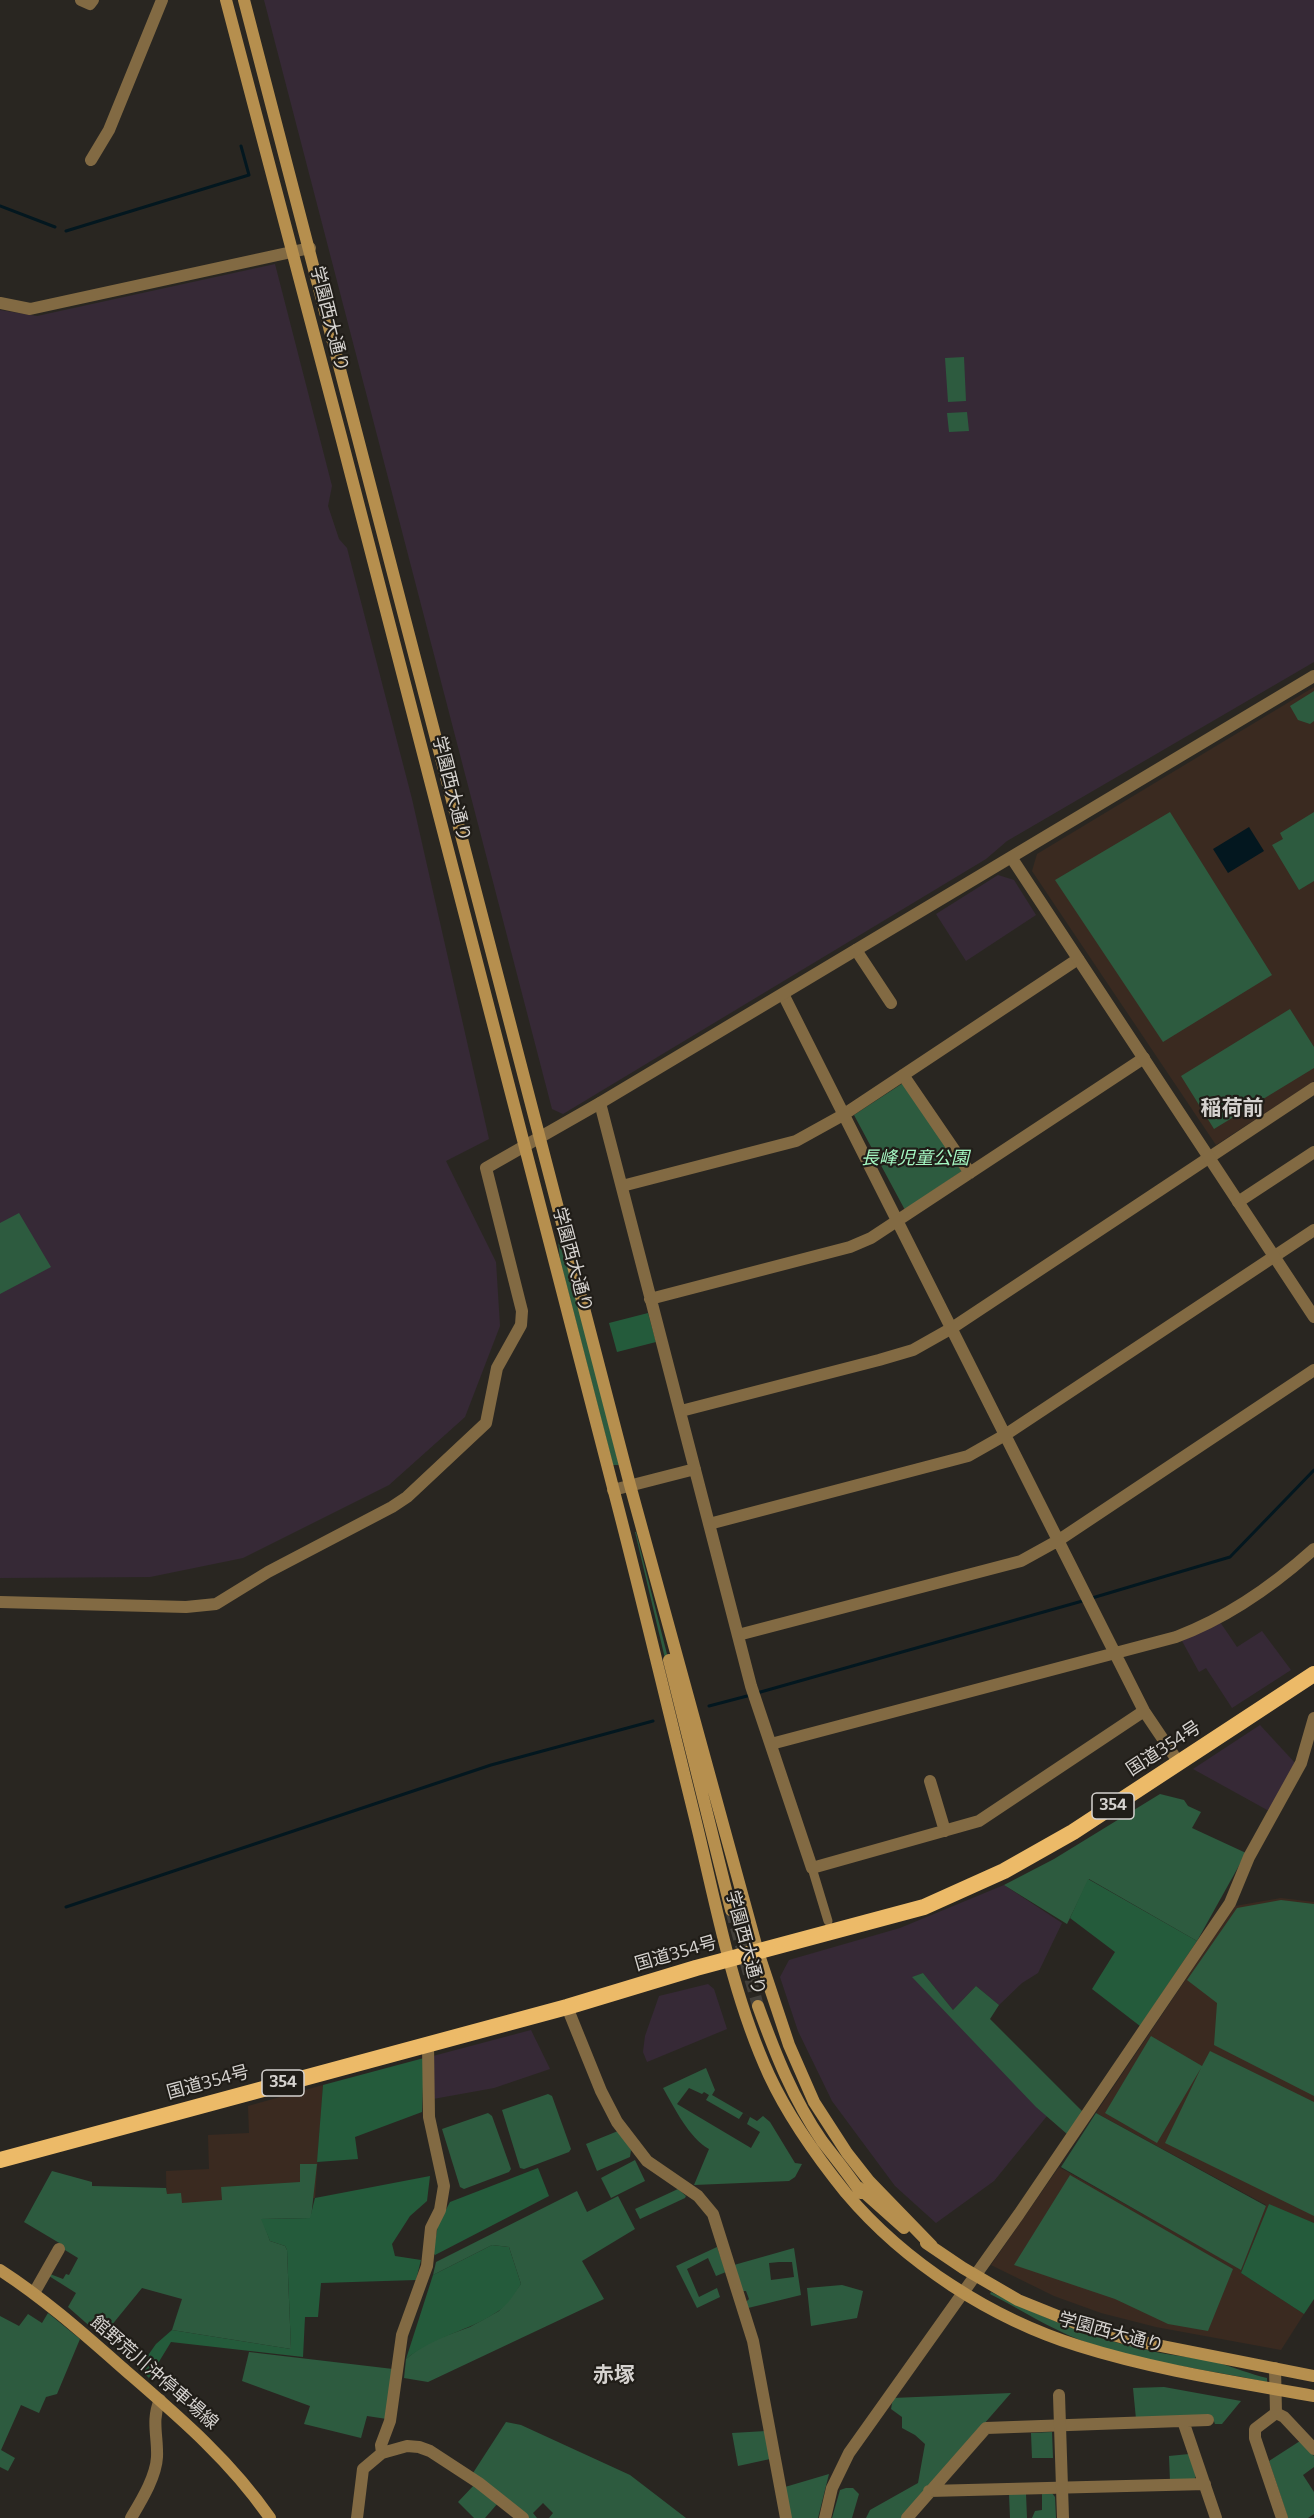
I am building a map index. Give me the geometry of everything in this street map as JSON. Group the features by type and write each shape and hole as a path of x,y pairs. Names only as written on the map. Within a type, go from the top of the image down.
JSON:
{"highway":[{"name":"国道354号","path":"0,2160 567,2007 731,1959 898,1915 951,1896 1043,1850 1314,1674"}],"main road":[{"name":"学園西大通り","path":"226,0 294,253 639,1588 731,1959 757,2044 787,2109 847,2194 890,2238 963,2291 1039,2332 1082,2347 1129,2360 1314,2396"},
{"name":"学園西大通り","path":"244,0 630,1485 758,1952 789,2045 814,2102 869,2181 932,2246"},
{"name":"学園西大通り","path":"656,1583 656,1599 682,1719 731,1910"},
{"name":"学園西大通り","path":"639,1588 646,1600 682,1719"},
{"name":"学園西大通り","path":"758,2006 774,2049 801,2107 821,2140 870,2206 916,2258"},
{"name":"学園西大通り","path":"858,2187 913,2235 974,2276 1018,2300 1085,2327 1131,2340 1314,2376"},
{"name":"館野荒川沖停車場線","path":"0,2270 34,2293 160,2400 222,2458 270,2518"}],"street":[{"path":"81,0 90,4 93,0"},
{"path":"91,160 109,130 162,0"},
{"path":"0,303 30,309 310,248"},
{"path":"0,1602 186,1607 216,1604 268,1572 407,1497 486,1423 497,1368 521,1325 522,1311 486,1168 600,1103 1314,676"},
{"path":"1011,857 1314,1317"},
{"path":"855,950 891,1003"},
{"path":"622,1186 796,1141 843,1115 1078,959"},
{"path":"783,994 1144,1711 1179,1763"},
{"path":"650,1299 850,1247 898,1221 1144,1059"},
{"path":"903,1075 970,1173"},
{"path":"681,1411 913,1350 952,1328 1314,1088"},
{"path":"600,1103 738,1635 828,1921"},
{"path":"1238,1202 1314,1152"},
{"path":"709,1524 968,1456 1005,1435 1314,1230"},
{"path":"738,1635 1021,1561 1059,1540 1314,1370"},
{"path":"613,1490 694,1469"},
{"path":"771,1744 1196,1630 1288,1572 1314,1549"},
{"path":"812,1868 979,1821 1144,1711"},
{"path":"825,2518 832,2488 849,2454 1230,1903 1249,1857 1301,1763 1314,1718"},
{"path":"930,1781 945,1831"},
{"path":"567,2007 601,2091 618,2122 647,2161 698,2196 713,2214 753,2341 786,2518"},
{"path":"382,2452 381,2445 390,2421 402,2335 427,2266 431,2228 440,2210 444,2186 429,2117 428,2044"},
{"path":"34,2293 59,2249"},
{"path":"1275,2368 1276,2413"},
{"path":"1059,2395 1063,2518"},
{"path":"131,2518 143,2497 157,2458 154,2427 155,2410 160,2400"},
{"path":"1276,2413 1284,2417 1314,2449"},
{"path":"1276,2413 1256,2429 1255,2438 1282,2518"},
{"path":"907,2518 986,2428 1208,2420"},
{"path":"1184,2421 1216,2518"},
{"path":"357,2518 363,2469 382,2452 407,2446 430,2451 479,2483 523,2518"},
{"path":"929,2492 1205,2484"}],"shaded area":[{"path":"264,0 1314,0 1314,662 1007,841 986,859 563,1114 552,1109"},
{"path":"275,264 332,486 328,506 339,539 347,548 412,799 489,1139 446,1161 496,1262 500,1326 465,1417 389,1485 243,1558 150,1577 0,1578 0,310 37,316"},
{"path":"1314,687 1314,1081 1216,1145 1032,871 1037,854"},
{"path":"998,875 1014,880 1036,915 966,961 936,914"},
{"path":"1220,1622 1237,1647 1262,1631 1291,1670 1232,1708 1206,1668 1199,1672 1182,1641"},
{"path":"1260,1725 1296,1764 1269,1811 1193,1769"},
{"path":"1004,1885 1062,1923 1038,1973 1022,1983 999,2005 976,1986 953,2010 923,1973 913,1977 1047,2116 994,2181 936,2223 895,2186 832,2101 798,2031 780,1977 789,1960 900,1928"},
{"path":"1281,1898 1314,1902 1314,2223 1269,2205 1241,2273 1304,2314 1281,2350 1156,2327 1101,2313 1054,2296 991,2265 1059,2167 1241,2269 1266,2205 1096,2113 1235,1906"},
{"path":"708,1984 714,1989 727,2029 647,2062 643,2052 645,2036 659,1996"},
{"path":"531,2030 550,2069 494,2088 433,2099 433,2056"},
{"path":"323,2085 315,2198 167,2221 166,2171 209,2169 208,2135 249,2133 248,2106"}],"green space":[{"path":"964,357 966,401 948,402 945,358"},
{"path":"967,412 969,431 949,432 947,413"},
{"path":"1314,691 1314,721 1310,724 1298,720 1290,706"},
{"path":"1170,812 1272,975 1163,1042 1055,880"},
{"path":"1314,812 1314,881 1299,890 1272,845 1283,839 1280,833"},
{"path":"1290,1009 1314,1047 1314,1068 1214,1129 1181,1076"},
{"name":"長峰児童公園","path":"903,1083 962,1171 905,1210 854,1115"},
{"path":"19,1213 51,1267 0,1294 0,1223"},
{"path":"556,1219 619,1465 613,1465 560,1260"},
{"path":"648,1313 656,1342 617,1352 609,1323"},
{"path":"635,1532 670,1666 667,1667"},
{"path":"1160,1794 1184,1800 1188,1806 1201,1812 1192,1828 1246,1853 1197,1941 1089,1879 1067,1924 1004,1885 1054,1859"},
{"path":"1088,1879 1197,1941 1140,2026 1092,1989 1115,1952 1070,1918"},
{"path":"1281,1900 1314,1904 1314,2096 1214,2045 1217,2003 1187,1980 1237,1908"},
{"path":"923,1973 953,2010 976,1986 999,2005 990,2019 1083,2112 1067,2134 1036,2107 912,1977"},
{"path":"1151,2036 1202,2066 1210,2051 1314,2102 1314,2216 1165,2143 1201,2068 1157,2143 1105,2113"},
{"path":"424,2058 422,2112 355,2137 358,2159 317,2162 323,2085"},
{"path":"706,2068 715,2090 712,2095 757,2121 763,2116 770,2122 795,2163 802,2164 795,2177 789,2181 694,2185 709,2149 695,2138 663,2088","holes":["689,2088 702,2094 704,2092 709,2095 706,2100 739,2119 743,2113 750,2117 747,2124 760,2132 751,2148 677,2104"]},
{"path":"548,2094 552,2096 571,2149 569,2152 524,2169 520,2168 502,2110"},
{"path":"488,2113 492,2116 511,2169 509,2172 464,2189 460,2187 442,2129"},
{"path":"1096,2113 1266,2206 1241,2270 1061,2167"},
{"path":"618,2131 631,2150 630,2157 597,2171 586,2144"},
{"path":"635,2160 645,2181 611,2198 601,2178"},
{"path":"300,2164 317,2164 311,2218 262,2219 270,2241 285,2246 287,2250 291,2349 172,2330 182,2299 142,2288 102,2337 68,2307 76,2293 49,2276 50,2274 63,2279 66,2274 69,2275 78,2258 60,2247 61,2244 24,2222 52,2171 92,2182 92,2186 166,2188 167,2194 181,2193 182,2203 222,2200 221,2187 300,2182"},
{"path":"538,2168 549,2196 435,2255 433,2253 438,2225 450,2202"},
{"path":"1070,2175 1233,2269 1208,2331 1168,2324 1115,2299 1014,2265"},
{"path":"430,2176 427,2201 410,2216 392,2244 395,2256 421,2260 416,2280 321,2283 318,2317 305,2317 303,2357 171,2342 149,2378 139,2368 156,2344 172,2330 291,2349 287,2250 285,2246 270,2241 261,2219 310,2218 315,2198"},
{"path":"678,2189 686,2196 685,2198 640,2219 635,2209"},
{"path":"577,2191 587,2212 618,2196 635,2229 582,2261 604,2299 428,2382 404,2378 406,2359 426,2343 470,2327 499,2311 521,2284 509,2247 492,2245 433,2275 436,2262"},
{"path":"1269,2204 1314,2223 1314,2299 1304,2314 1241,2273"},
{"path":"492,2245 509,2247 521,2284 510,2299 501,2309 486,2319 429,2344 406,2359 433,2275"},
{"path":"717,2247 726,2272 716,2276 708,2258 687,2269 699,2297 717,2288 720,2297 697,2308 676,2266"},
{"path":"794,2248 801,2295 748,2308 746,2302 749,2299 746,2291 742,2291 734,2265","holes":["792,2262 794,2277 771,2280 769,2263"]},
{"path":"842,2285 863,2291 857,2318 811,2326 807,2288"},
{"path":"991,2292 1049,2319 1089,2334 1151,2351 1219,2363 1267,2378 1267,2382 1149,2360 1102,2348 1057,2330 990,2294"},
{"path":"48,2313 80,2339 57,2394 46,2397 39,2413 21,2405 1,2450 15,2458 8,2471 0,2467 0,2316 19,2326 28,2314 42,2323"},
{"path":"249,2352 393,2369 387,2419 367,2416 361,2438 304,2424 310,2406 242,2381"},
{"path":"1164,2387 1241,2401 1222,2424 1215,2424 1212,2416 1136,2419 1133,2388"},
{"path":"1011,2393 902,2518 866,2518 870,2510 918,2483 925,2444 902,2428 902,2417 891,2409 893,2398"},
{"path":"506,2422 521,2425 630,2475 686,2518 549,2518 553,2513 543,2503 533,2513 537,2518 528,2518 473,2473"},
{"path":"766,2431 770,2459 738,2466 732,2433"},
{"path":"1052,2432 1053,2458 1032,2458 1031,2433"},
{"path":"1300,2441 1314,2456 1314,2467 1303,2475 1314,2492 1314,2514 1308,2518 1288,2518 1269,2461"},
{"path":"1189,2454 1196,2476 1194,2480 1170,2481 1169,2456"},
{"path":"829,2474 818,2518 790,2518 785,2487"},
{"path":"475,2484 498,2503 485,2518 474,2518 458,2502"},
{"path":"853,2488 859,2494 852,2518 832,2518 840,2490"},
{"path":"1052,2493 1055,2497 1056,2518 1032,2518 1035,2511 1042,2510 1042,2494"},
{"path":"1009,2494 1026,2494 1027,2518 1010,2518"}],"water":[{"path":"1249,827 1264,851 1228,873 1213,849"}],"waterway":[{"path":"66,231 249,175 241,146"},
{"path":"0,206 55,227"},
{"path":"1092,1598 1230,1557 1314,1470"},
{"path":"757,1693 1086,1600"},
{"path":"709,1706 751,1695"},
{"path":"66,1907 491,1765 653,1721"}],"tunnel":[{"path":"731,1910 758,2006"}],"district":[{"name":"稲荷前","path":"1232,1109"},
{"name":"赤塚","path":"614,2376"}]}
